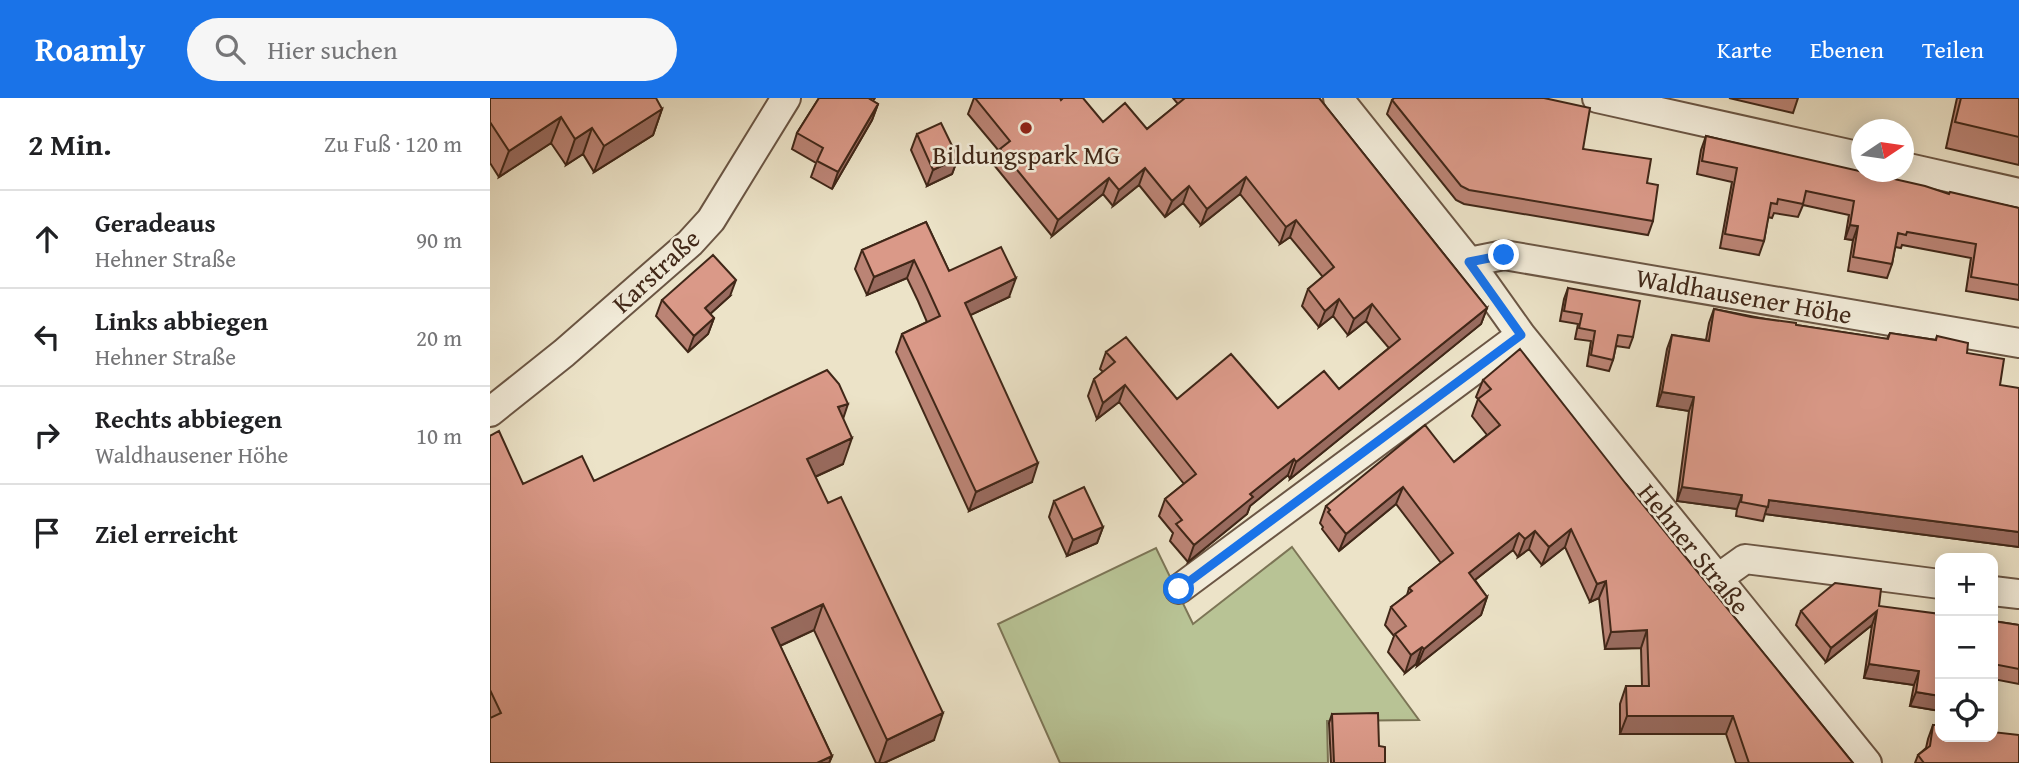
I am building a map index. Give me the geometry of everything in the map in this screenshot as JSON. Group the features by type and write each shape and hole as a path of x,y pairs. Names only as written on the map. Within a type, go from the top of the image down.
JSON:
{"street":[{"name":"Karstraße","path":"490,411 564,353 690,243 711,220 786,98"},
{"name":"Hehner Straße","path":"1338,98 1469,262 1521,335 1867,763"},
{"path":"1597,98 1851,156"},
{"path":"1914,169 2019,193"},
{"name":"Waldhausener Höhe","path":"1469,262 1504,255 2019,343"},
{"path":"1179,589 1521,335"},
{"path":"1717,579 1745,559 1935,583"},
{"path":"1998,592 2019,594"}],"green space":[{"path":"1292,547 1419,720 1327,721 1328,763 1060,763 998,624 1156,548 1193,624"}],"building":[{"path":"490,98 656,98 662,109 604,146 592,128 575,139 561,117 509,151 490,122"},
{"path":"819,98 871,98 878,104 838,172 817,161 823,148 797,133"},
{"path":"975,98 1083,98 1103,122 1125,103 1147,129 1185,98 1319,98 1487,308 1296,462 1294,459 1250,494 1253,497 1194,545 1176,524 1182,520 1165,499 1196,474 1125,385 1103,403 1094,379 1115,362 1106,352 1126,337 1177,399 1231,354 1278,408 1324,371 1339,389 1400,339 1372,304 1354,319 1339,299 1325,311 1308,289 1334,267 1296,220 1286,227 1246,177 1207,209 1189,186 1172,201 1145,168 1119,190 1109,178 1058,220 1000,149 1010,141"},
{"path":"1544,98 1590,108 1583,149 1651,159 1647,183 1658,185 1653,221 1469,190 1461,186 1392,100"},
{"path":"1961,98 2019,98 2019,137 1955,122"},
{"path":"941,123 958,158 933,170 917,134"},
{"path":"1706,136 1851,169 1851,182 1907,182 1949,194 1950,192 2019,208 2019,285 1971,277 1976,244 1907,232 1906,235 1898,233 1892,264 1853,257 1858,226 1850,225 1854,201 1806,191 1803,204 1778,199 1777,204 1771,203 1764,241 1725,234 1737,168 1702,161"},
{"path":"926,222 949,271 1001,247 1016,278 965,303 1038,463 976,492 902,334 940,316 925,283 914,260 874,277 862,250"},
{"path":"713,255 736,280 705,308 714,318 694,336 662,300"},
{"path":"1568,288 1640,301 1633,337 1618,335 1613,360 1591,355 1595,331 1579,328 1582,314 1564,311"},
{"path":"1714,309 1888,339 1890,333 1936,340 1937,336 1968,343 1967,353 2004,359 2000,385 2019,388 2019,532 1769,500 1768,507 1741,502 1742,495 1682,487 1694,397 1662,392 1672,335 1709,341"},
{"path":"1520,349 1853,763 1749,763 1733,716 1627,716 1626,686 1649,686 1647,630 1611,632 1606,581 1597,584 1571,529 1549,547 1535,531 1525,539 1519,533 1469,573 1487,597 1424,649 1422,647 1411,655 1395,634 1406,626 1391,607 1412,591 1409,588 1453,553 1403,487 1346,534 1326,506 1425,425 1454,462 1500,425 1478,399 1491,389 1483,380"},
{"path":"827,370 839,384 848,404 838,407 852,438 807,459 828,503 841,497 943,713 887,740 823,604 772,628 832,756 817,763 490,763 490,718 501,713 490,690 490,436 499,431 523,484 582,456 594,481"},
{"path":"1084,487 1103,527 1073,540 1054,501"},
{"path":"1835,583 1881,589 1879,606 1935,613 1935,695 1916,692 1919,671 1869,664 1877,611 1831,648 1801,611"},
{"path":"1998,622 2019,625 2019,669 1998,665"},
{"path":"1378,713 1379,746 1385,747 1385,763 1334,763 1332,714"},
{"path":"1933,725 1935,742 1998,742 1998,733 2019,735 2019,763 1924,763 1918,755 1930,746"}],"place":[{"name":"Bildungspark MG","path":"1026,128"}],"route":[{"path":"1179,589 1521,335 1469,262 1504,255"}]}
